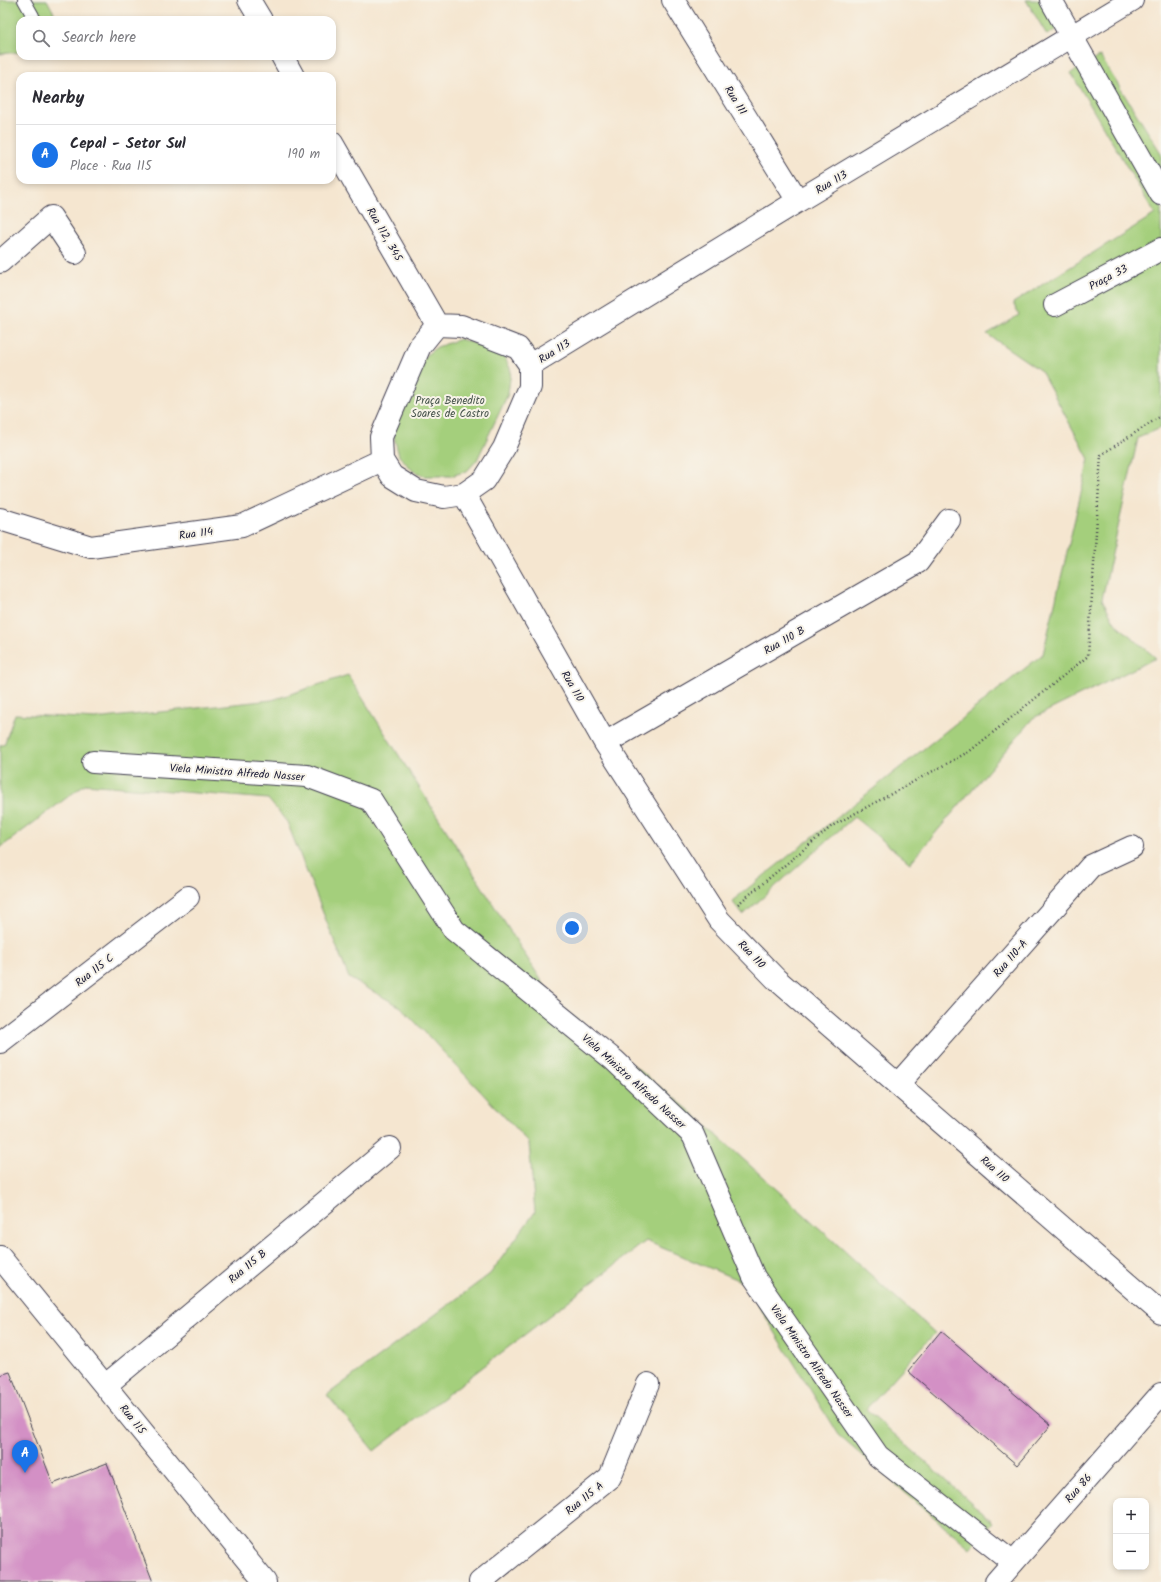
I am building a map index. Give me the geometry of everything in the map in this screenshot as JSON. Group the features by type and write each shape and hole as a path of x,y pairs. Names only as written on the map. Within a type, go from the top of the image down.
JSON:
{"street":[{"path":"249,0 259,16"},
{"name":"Rua 111","path":"673,0 798,201"},
{"path":"1051,0 1161,194"},
{"name":"Rua 113","path":"530,365 798,201 1073,37 1132,0"},
{"path":"284,60 291,72"},
{"name":"Rua 112, 345","path":"336,150 437,325"},
{"path":"0,262 51,217 75,253"},
{"name":"Praça 33","path":"1055,305 1161,249"},
{"path":"437,325 461,326 518,348 530,365 530,386 504,448 484,480 464,494 444,496 416,491 392,476 382,460 381,437 420,346 437,325"},
{"name":"Rua 114","path":"0,519 91,547 242,526 382,460"},
{"name":"Rua 110","path":"464,494 605,743 719,920 776,979 1161,1313"},
{"name":"Rua 110 B","path":"605,743 918,562 949,520"},
{"name":"Viela Ministro Alfredo Nasser","path":"93,762 307,776 371,800 454,930 614,1060 693,1135 754,1278 878,1456 1014,1562"},
{"name":"Rua 110-A","path":"898,1084 1091,866 1132,847"},
{"name":"Rua 115 C","path":"0,1042 188,898"},
{"name":"Rua 115 B","path":"106,1385 390,1148"},
{"name":"Rua 115","path":"0,1257 266,1582"},
{"name":"Rua 115 A","path":"480,1582 610,1477 648,1384"},
{"name":"Rua 86","path":"996,1582 1161,1394"}],"lane":[{"path":"24,0 33,16"}],"path":[{"path":"719,920 832,826 970,751 1088,656 1101,455 1161,416"}],"green space":[{"path":"0,0 47,0 56,16 16,16 16,52 0,54"},
{"path":"1026,0 1061,0 1072,20 1047,35"},
{"path":"1100,56 1161,153 1161,428 1138,438 1102,599 1115,623 1156,658 1033,718 910,863 854,817 743,915 732,901 1043,654 1089,459 1041,371 987,334 1019,315 1013,303 1155,214 1071,73"},
{"name":"Praça Benedito Soares de Castro","path":"460,339 489,348 504,355 511,371 508,394 477,460 467,471 451,476 425,476 413,471 399,456 392,429 426,355 437,347"},
{"path":"348,675 555,1002 690,1111 935,1333 866,1409 993,1522 970,1548 838,1435 745,1283 646,1241 374,1451 327,1395 490,1274 535,1212 529,1143 401,1007 349,978 287,822 268,799 85,784 0,848 0,745 4,745 15,714 95,719 272,700"}],"building":[{"path":"941,1331 1051,1425 1017,1465 908,1371"},
{"path":"10,1372 53,1484 107,1463 153,1582 0,1582 0,1375"}],"place":[{"name":"Cepal - Setor Sul","path":"25,1473"}]}
